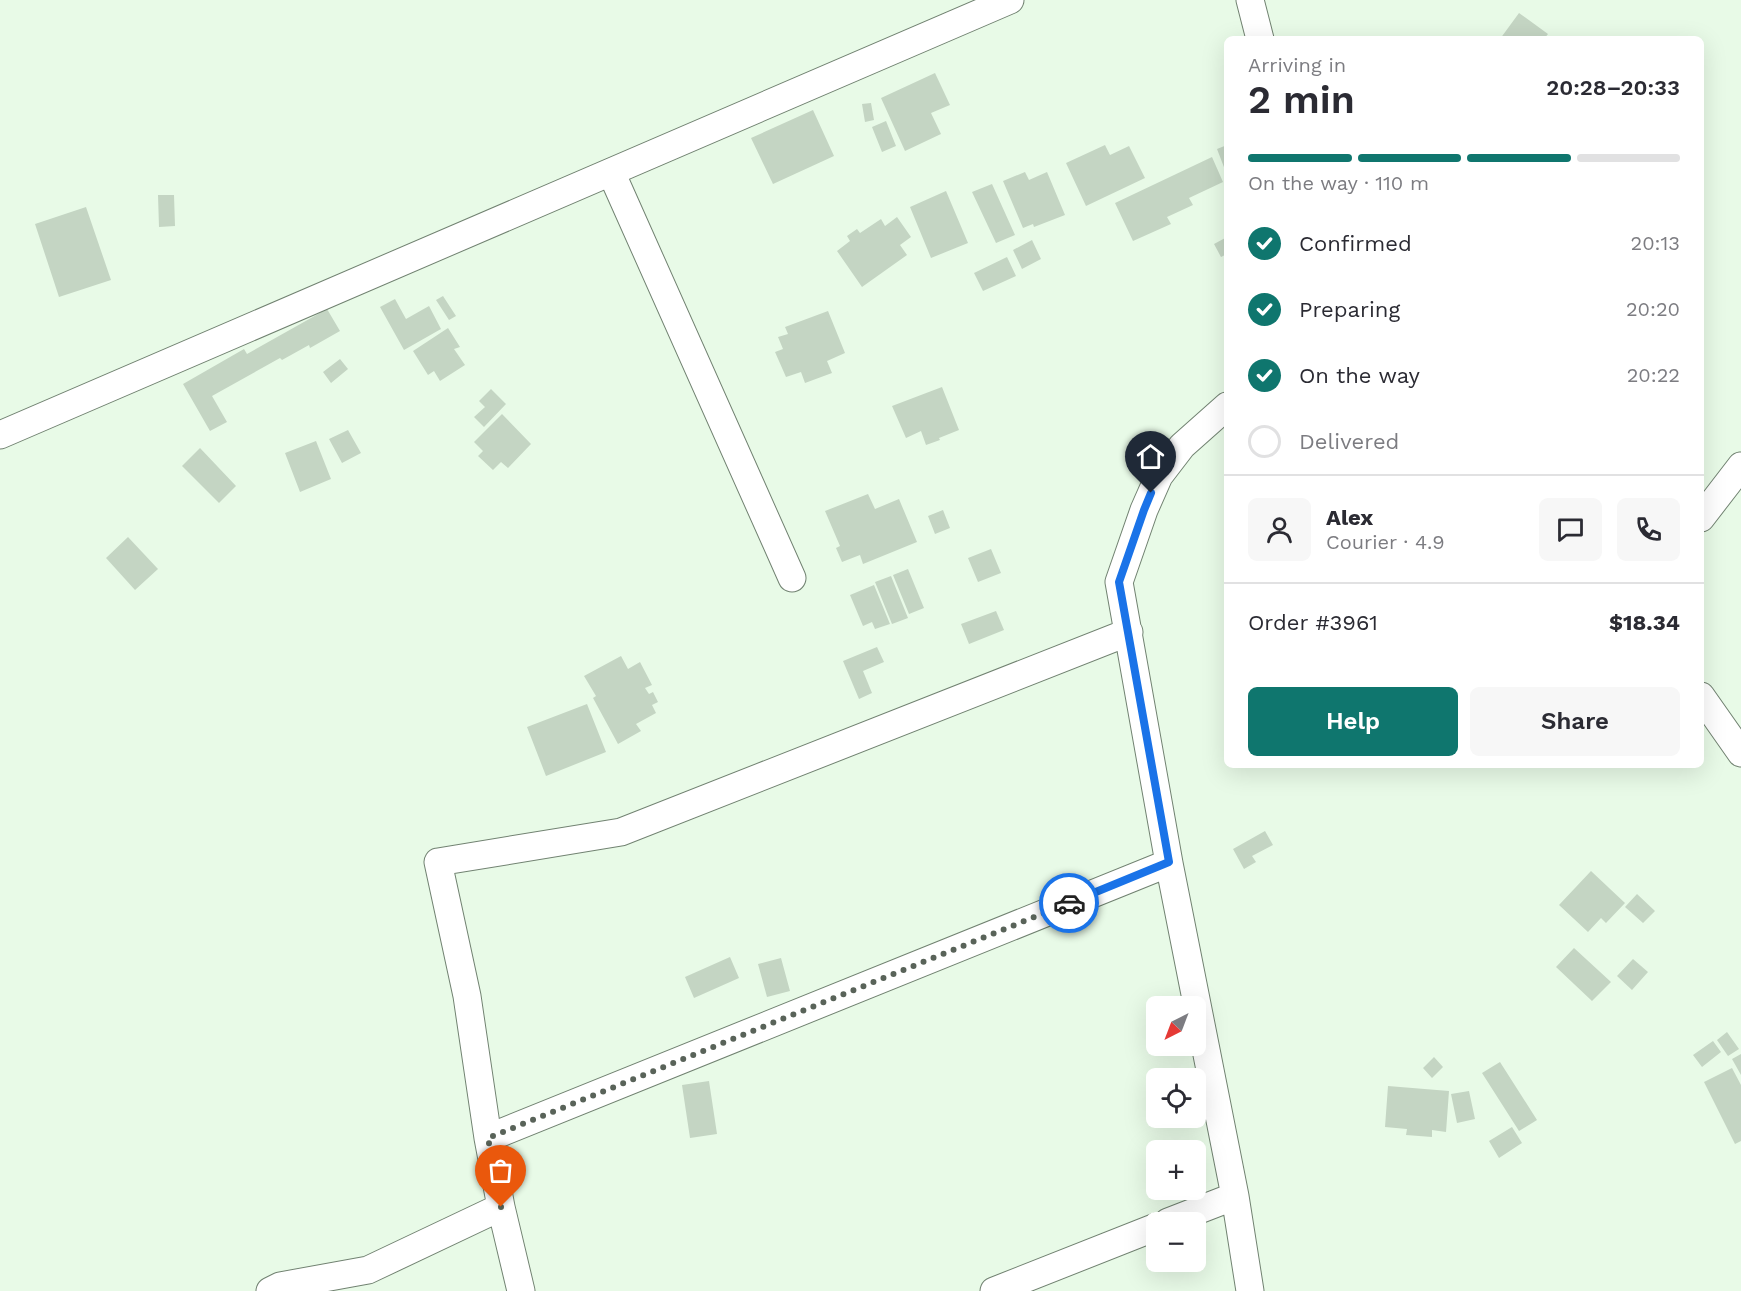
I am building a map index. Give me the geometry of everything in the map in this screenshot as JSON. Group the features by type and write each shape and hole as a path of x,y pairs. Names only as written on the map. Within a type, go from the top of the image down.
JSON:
{"street":[{"path":"0,435 1010,0"},
{"path":"1250,0 1259,36"},
{"path":"611,172 792,578"},
{"path":"1224,409 1182,446 1159,476 1144,510 1119,582 1169,862 1235,1196 1250,1291"},
{"path":"1704,514 1741,466"},
{"path":"521,1291 501,1207 488,1138 467,996 438,862 621,832 1129,632"},
{"path":"1704,700 1741,753"},
{"path":"488,1138 1169,862"},
{"path":"1194,1212 1235,1196"},
{"path":"270,1291 280,1286 368,1270 501,1207"},
{"path":"994,1291 1146,1231"}],"building":[{"path":"1519,13 1548,34 1546,36 1502,36"},
{"path":"935,73 950,105 931,113 941,134 905,151 881,98"},
{"path":"871,103 874,120 865,122 862,104"},
{"path":"813,110 834,156 773,184 751,138"},
{"path":"886,121 896,146 882,152 872,127"},
{"path":"1105,145 1110,155 1129,146 1145,178 1086,206 1066,163"},
{"path":"1224,146 1224,167 1217,149"},
{"path":"1212,157 1223,182 1189,198 1193,205 1167,217 1171,224 1133,241 1115,203"},
{"path":"1025,172 1029,180 1047,172 1065,215 1034,227 1033,224 1023,228 1003,181"},
{"path":"992,184 1015,235 996,243 972,192"},
{"path":"946,191 968,243 931,258 910,207"},
{"path":"158,195 174,195 175,226 159,227"},
{"path":"86,207 111,280 59,297 35,224"},
{"path":"897,217 911,237 900,245 907,255 862,287 837,251 850,241 847,236 857,229 860,233 881,219 885,226"},
{"path":"1224,239 1224,256 1221,257 1214,244"},
{"path":"1032,240 1041,259 1022,269 1013,250"},
{"path":"1007,257 1016,276 983,291 974,273"},
{"path":"443,296 456,316 449,320 436,300"},
{"path":"395,299 406,319 429,306 441,329 404,350 380,307"},
{"path":"327,309 340,331 310,348 309,345 282,360 280,358 212,396 227,422 210,431 183,384 244,349 247,354"},
{"path":"828,311 845,353 827,361 832,373 805,383 801,372 786,377 775,352 783,349 778,337 788,334 785,327"},
{"path":"448,328 460,347 454,349 465,365 440,381 434,371 428,375 413,351"},
{"path":"340,359 348,369 331,383 323,372"},
{"path":"942,387 959,430 926,445 921,431 906,438 892,406"},
{"path":"491,389 506,404 484,427 474,417 485,407 479,401"},
{"path":"502,414 531,444 508,468 501,462 493,470 478,456 483,451 474,442"},
{"path":"348,430 361,453 342,463 329,439"},
{"path":"316,441 331,479 300,492 285,453"},
{"path":"200,448 236,486 219,503 182,466"},
{"path":"868,494 875,509 899,499 917,542 863,564 860,555 842,562 836,548 840,546 825,511"},
{"path":"943,510 950,528 935,534 928,516"},
{"path":"128,537 158,569 135,590 106,558"},
{"path":"991,549 1001,573 978,582 968,558"},
{"path":"908,569 924,608 909,614 893,575"},
{"path":"891,576 908,618 892,624 875,582"},
{"path":"874,585 890,624 875,629 872,622 863,626 850,595"},
{"path":"996,611 1004,630 969,644 961,624"},
{"path":"877,647 884,662 863,671 872,693 859,699 843,661"},
{"path":"621,656 628,669 640,662 652,685 645,688 649,694 653,692 658,702 652,705 656,713 636,724 641,731 618,744 584,676"},
{"path":"587,704 606,752 546,776 527,727"},
{"path":"1265,831 1273,845 1252,856 1256,862 1244,869 1233,849"},
{"path":"1591,871 1625,903 1606,923 1601,918 1588,932 1559,905"},
{"path":"1637,894 1655,911 1643,923 1625,907"},
{"path":"1574,948 1611,982 1592,1001 1556,967"},
{"path":"730,957 739,978 694,998 685,977"},
{"path":"781,958 790,991 767,997 758,964"},
{"path":"1633,959 1648,972 1632,990 1617,976"},
{"path":"1727,1032 1739,1049 1728,1056 1717,1040"},
{"path":"1713,1041 1721,1052 1702,1067 1693,1055"},
{"path":"1741,1054 1741,1075 1732,1059"},
{"path":"1434,1057 1443,1067 1432,1078 1423,1068"},
{"path":"1500,1062 1537,1120 1519,1131 1482,1073"},
{"path":"1732,1068 1741,1085 1741,1141 1735,1144 1704,1082"},
{"path":"709,1081 717,1134 690,1138 682,1085"},
{"path":"1388,1086 1449,1091 1446,1132 1432,1130 1432,1137 1406,1135 1407,1129 1385,1127"},
{"path":"1469,1091 1475,1119 1457,1123 1451,1094"},
{"path":"1512,1127 1522,1143 1499,1158 1489,1141"}],"way so far":[{"path":"501,1207 488,1138 1069,903"}],"route":[{"path":"1069,903 1169,862 1119,582 1151,493"}]}
